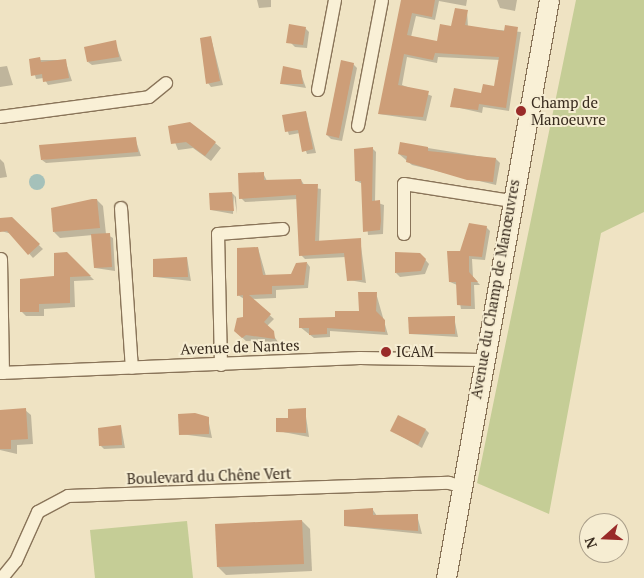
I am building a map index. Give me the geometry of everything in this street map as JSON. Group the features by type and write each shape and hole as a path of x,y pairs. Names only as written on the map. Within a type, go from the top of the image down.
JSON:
{"street":[{"path":"318,90 336,0"},
{"path":"358,126 382,0"},
{"name":"Avenue du Champ de Manœuvres","path":"446,578 482,360 549,0"},
{"path":"0,117 149,97 166,83"},
{"path":"404,234 404,184 511,201"},
{"path":"121,208 132,368"},
{"path":"222,364 218,234 283,229"},
{"path":"1,259 1,373"},
{"name":"Avenue de Nantes","path":"1,373 435,356 482,360"},
{"name":"Boulevard du Chêne Vert","path":"2,578 16,561 38,512 68,496 449,483 460,486"}],"green space":[{"path":"576,0 644,0 644,212 601,233 549,514 477,483"},
{"path":"187,521 193,578 95,578 90,530"}],"water":[{"path":"37,174 43,176 45,182 43,188 37,190 31,188 29,182 31,176"}],"building":[{"path":"401,0 435,0 432,17 412,13 407,35 437,41 440,24 451,26 455,8 468,10 465,25 504,31 505,25 518,27 506,108 479,104 478,110 450,107 454,88 481,93 483,84 494,86 499,57 435,53 433,60 404,54 398,85 429,91 423,117 378,114"},
{"path":"289,24 306,27 303,45 286,43"},
{"path":"211,36 220,81 206,84 200,38"},
{"path":"116,40 119,57 87,62 84,47"},
{"path":"40,57 41,62 66,59 69,78 43,82 42,74 31,76 29,59"},
{"path":"341,60 354,63 339,138 326,135"},
{"path":"283,66 301,70 303,84 280,84"},
{"path":"306,111 313,149 302,152 298,130 285,132 282,115"},
{"path":"190,122 216,142 205,156 186,142 171,144 168,126"},
{"path":"136,137 138,152 41,160 39,145"},
{"path":"400,142 428,147 428,151 496,158 493,182 467,180 406,162 407,156 398,154"},
{"path":"373,147 372,201 380,200 380,230 363,232 361,181 355,181 354,149"},
{"path":"264,172 264,180 301,179 302,184 318,184 315,241 361,238 362,280 347,281 344,253 299,256 296,195 239,199 238,173"},
{"path":"232,192 234,211 210,210 209,193"},
{"path":"97,199 100,228 53,232 51,208"},
{"path":"12,217 40,244 28,255 7,231 0,232 0,218"},
{"path":"469,223 487,226 482,257 469,256 469,272 478,282 471,282 471,306 457,305 456,282 449,282 447,251 460,251"},
{"path":"110,233 112,267 94,268 91,234"},
{"path":"258,247 263,275 291,274 296,263 307,262 304,285 272,286 272,294 249,295 271,314 264,322 274,331 275,339 246,335 242,338 234,331 237,318 243,317 243,295 237,296 237,248"},
{"path":"67,252 91,276 70,277 70,303 39,304 39,312 20,312 20,279 54,276 54,253"},
{"path":"395,252 420,253 426,259 421,271 395,273"},
{"path":"187,257 188,277 153,277 153,259"},
{"path":"358,292 377,292 376,311 385,320 385,332 327,328 327,334 309,335 309,328 299,328 299,318 335,317 335,311 359,311"},
{"path":"455,316 455,334 409,334 408,317"},
{"path":"26,408 28,439 11,440 11,449 0,449 0,410"},
{"path":"306,408 306,433 276,432 276,418 288,418 288,409"},
{"path":"195,413 209,417 209,434 179,435 178,414"},
{"path":"398,415 426,429 418,445 390,431"},
{"path":"121,425 122,445 99,446 98,428"},
{"path":"373,508 373,515 418,514 418,531 344,526 344,510"},
{"path":"302,520 304,564 217,567 215,524"}],"place":[{"name":"Champ de Manoeuvre","path":"521,111"},
{"name":"ICAM","path":"386,352"}]}
